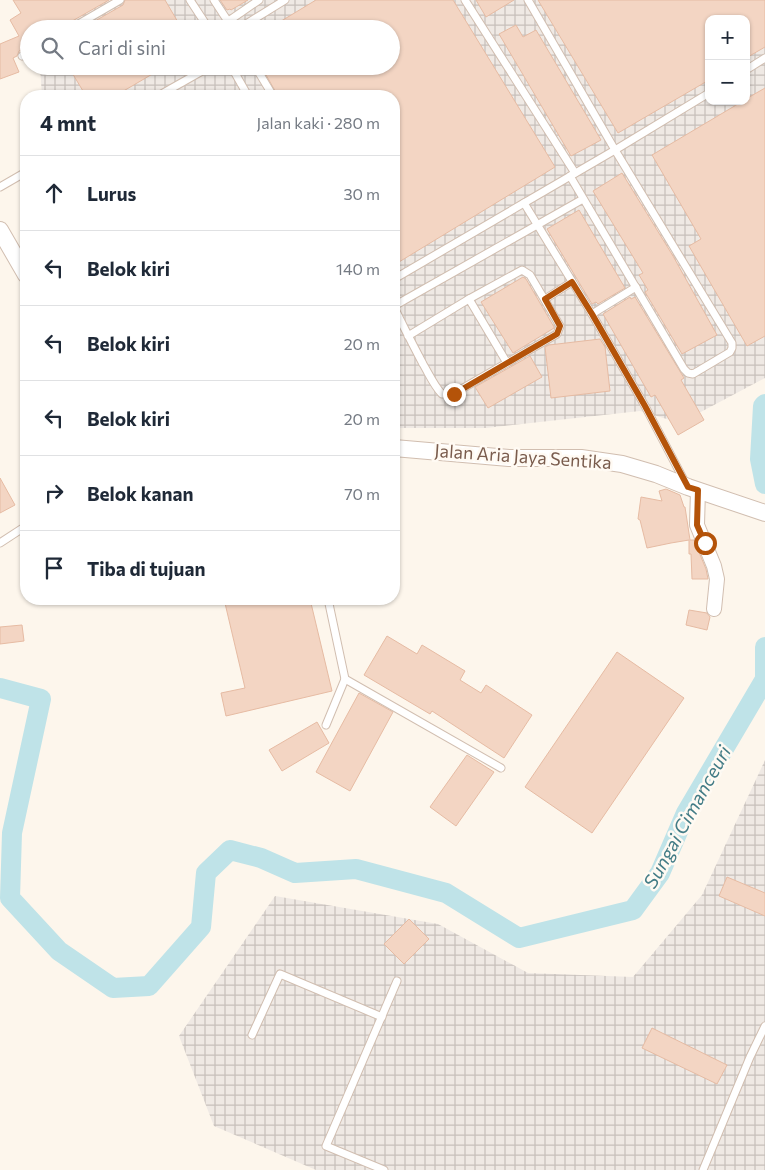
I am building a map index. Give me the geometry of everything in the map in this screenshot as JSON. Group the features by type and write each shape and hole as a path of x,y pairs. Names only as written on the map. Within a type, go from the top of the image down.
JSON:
{"street":[{"path":"0,230 20,265"},
{"name":"Jalan Aria Jaya Sentika","path":"400,449 502,458 581,458 622,464 656,474 765,513"},
{"path":"693,488 697,525 714,566 717,579 714,609"}],"lane":[{"path":"86,20 120,0"},
{"path":"190,0 203,20"},
{"path":"214,0 227,20"},
{"path":"229,20 259,0"},
{"path":"253,20 285,0"},
{"path":"466,0 572,175 584,199 684,369 688,373 693,374 730,352 732,343 615,150 528,0"},
{"path":"750,67 765,58"},
{"path":"169,90 195,75"},
{"path":"236,75 245,90"},
{"path":"260,75 269,90"},
{"path":"400,276 615,150 705,94"},
{"path":"0,187 20,175"},
{"path":"400,303 584,199"},
{"path":"524,203 592,314 693,488"},
{"path":"400,319 408,336 434,384 442,394 454,394 507,364 557,334 560,326 530,275 522,270 469,298 408,336"},
{"path":"545,299 572,282"},
{"path":"592,314 636,287"},
{"path":"469,298 507,364"},
{"path":"0,543 20,530"},
{"path":"326,725 345,679 329,605"},
{"path":"345,679 501,768"},
{"path":"252,1036 280,974 382,1017"},
{"path":"384,1170 326,1146 397,982"},
{"path":"703,1170 750,1057 765,1026"}],"shaded area":[{"path":"36,0 765,0 765,378 680,423 640,411 486,428 400,428 400,90 42,90 41,75 400,75 400,20 37,20"},
{"path":"765,760 765,1170 316,1170 214,1126 179,1036 275,896 438,924 528,973 633,977 702,895"}],"building":[{"path":"13,0 109,0 74,20 20,20 20,51 17,56 13,58 19,72 0,79 0,44 19,36 10,20 21,13"},
{"path":"125,0 165,0 177,20 97,20 123,5"},
{"path":"220,0 248,0 231,10 227,10"},
{"path":"316,0 453,0 555,167 400,261 400,90 275,90 266,75 400,75 400,20 283,20"},
{"path":"476,0 514,0 486,17"},
{"path":"538,0 765,0 765,47 750,56 750,15 705,15 705,82 618,133"},
{"path":"516,25 523,37 536,30 601,140 571,156 499,34"},
{"path":"73,75 151,75 125,90 82,90"},
{"path":"765,88 765,336 747,346 689,246 701,239 652,155 736,105 750,105 750,97"},
{"path":"622,173 673,256 717,335 682,354 645,292 648,290 639,275 643,273 593,191"},
{"path":"579,210 625,288 598,304 596,302 592,304 547,229"},
{"path":"523,277 526,279 554,328 513,353 481,302"},
{"path":"630,297 631,299 635,297 684,378 681,380 704,420 678,435 655,395 651,397 603,314"},
{"path":"600,339 605,347 610,391 551,398 545,347"},
{"path":"530,356 542,377 488,408 475,387"},
{"path":"0,478 15,505 0,513"},
{"path":"666,489 680,495 685,507 690,540 694,540 708,579 692,579 689,540 647,548 640,520 638,519 641,497 662,501 659,491"},
{"path":"225,605 311,605 332,691 226,716 221,693 245,688"},
{"path":"689,610 707,613 710,617 707,630 686,625"},
{"path":"22,625 24,641 0,644 0,627"},
{"path":"387,636 417,654 422,645 465,671 460,680 481,693 486,685 532,715 504,758 432,711 430,714 364,675"},
{"path":"617,652 684,698 592,833 525,787"},
{"path":"359,693 393,712 350,791 316,772"},
{"path":"317,722 329,743 282,771 269,750"},
{"path":"467,755 494,772 456,826 430,807"},
{"path":"727,877 765,893 765,916 719,896"},
{"path":"409,919 429,939 404,964 384,944"},
{"path":"652,1028 727,1065 717,1084 642,1048"}],"waterway":[{"name":"Sungai Cimanceuri","path":"765,404 763,406 760,459 765,484"},
{"name":"Sungai Cimanceuri","path":"0,688 41,699 12,833 10,898 59,951 113,988 149,986 201,927 206,873 230,850 261,858 295,873 356,869 446,893 519,938 633,910 660,873 686,813 765,679 765,647"}],"route":[{"path":"454,394 557,334 560,326 545,299 572,282 645,406 688,487 698,490 697,525 705,543"}]}
